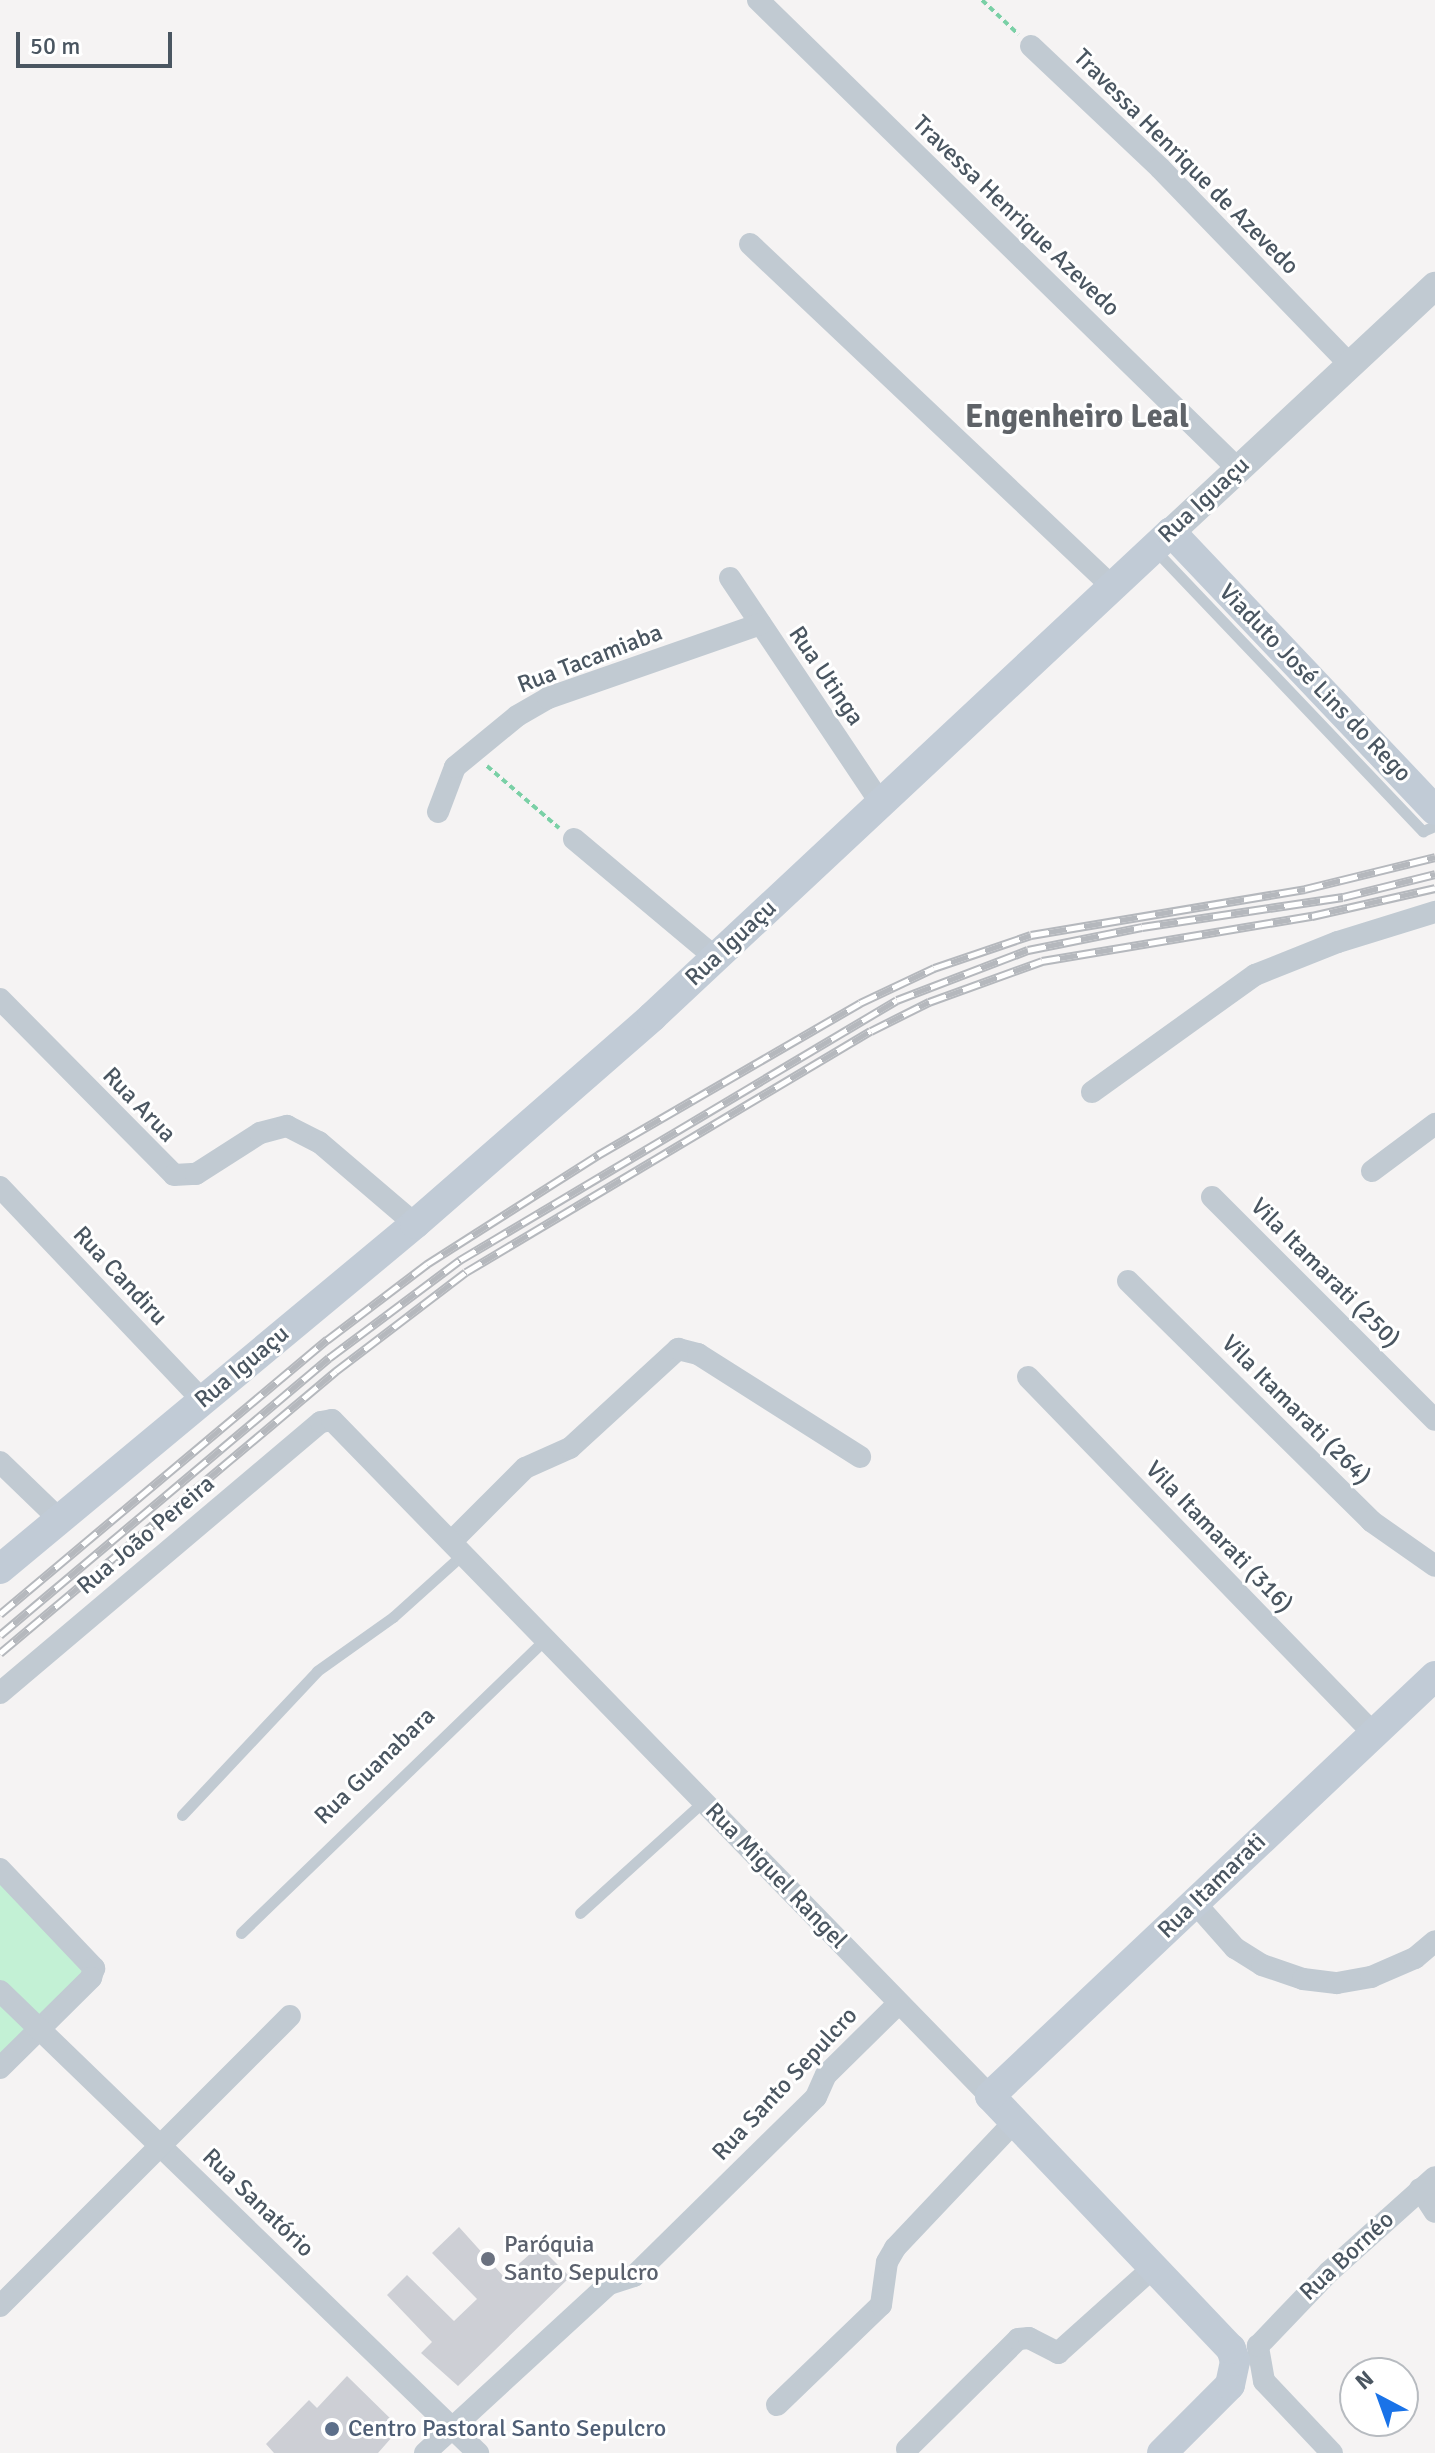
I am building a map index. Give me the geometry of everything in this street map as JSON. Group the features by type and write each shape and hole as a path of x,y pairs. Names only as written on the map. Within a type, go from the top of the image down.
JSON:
{"main road":[{"name":"Rua Iguaçu","path":"0,1569 415,1224 716,958 1162,540"},
{"name":"Viaduto José Lins do Rego","path":"1162,540 1194,557 1429,820"},
{"name":"Rua Itamarati","path":"990,2096 1435,1676"},
{"name":"Rua Miguel Rangel","path":"990,2096 1222,2338 1235,2361 1230,2385"},
{"path":"1162,2453 1230,2385"}],"street":[{"name":"Travessa Henrique Azevedo","path":"758,0 1238,469"},
{"name":"Travessa Henrique de Azevedo","path":"1031,46 1160,168 1349,364"},
{"path":"750,244 1112,586"},
{"name":"Rua Iguaçu","path":"1162,540 1435,286"},
{"name":"Rua Utinga","path":"730,578 880,802"},
{"name":"Rua Tacamiaba","path":"438,812 455,767 548,698 760,624"},
{"path":"574,839 716,958"},
{"path":"1092,1092 1255,975 1338,942 1435,912"},
{"name":"Rua Arua","path":"0,999 174,1175 196,1174 260,1133 287,1126 319,1142 415,1224"},
{"path":"1372,1171 1435,1124"},
{"name":"Rua Candiru","path":"0,1187 202,1400"},
{"name":"Vila Itamarati (250)","path":"1212,1197 1435,1420"},
{"name":"Vila Itamarati (264)","path":"1128,1281 1371,1521 1435,1566"},
{"path":"458,1547 525,1468 570,1448 678,1349 698,1354 860,1457"},
{"name":"Vila Itamarati (316)","path":"1028,1377 1373,1733"},
{"name":"Rua Miguel Rangel","path":"327,1420 338,1422 990,2096"},
{"name":"Rua João Pereira","path":"0,1693 327,1420"},
{"path":"0,1462 59,1519"},
{"path":"0,1869 94,1968 40,2029 0,2068"},
{"path":"1195,1903 1235,1948 1262,1965 1303,1979 1337,1983 1371,1977 1415,1958 1435,1941"},
{"name":"Rua Sanatório","path":"0,1991 478,2453"},
{"name":"Rua Santo Sepulcro","path":"425,2453 609,2284 634,2276 816,2097 826,2075 898,2004"},
{"path":"0,2306 290,2016"},
{"path":"777,2405 881,2305 887,2262 895,2248 1014,2122"},
{"path":"1427,2183 1435,2212"},
{"name":"Rua Bornéo","path":"1262,2339 1427,2183"},
{"path":"907,2449 1018,2339 1029,2338 1058,2353 1154,2267"},
{"path":"1222,2338 1262,2339 1256,2352 1264,2381 1332,2453"},
{"path":"1230,2385 1248,2376 1264,2381"}],"lane":[{"path":"1162,540 1435,826"},
{"path":"182,1815 317,1671 393,1617 458,1547"},
{"name":"Rua Guanabara","path":"241,1933 547,1638"},
{"path":"580,1913 704,1801"}],"path":[{"path":"982,0 1031,46"},
{"path":"471,753 574,839"}],"green space":[{"path":"0,1880 81,1960 82,1973 0,2055"}],"building":[{"path":"459,2227 504,2277 539,2246 570,2277 458,2386 421,2353 432,2342 387,2295 407,2275 454,2321 477,2299 432,2253"},
{"path":"347,2376 400,2428 378,2453 274,2453 266,2444 309,2400 317,2408"}],"railway":[{"path":"0,1614 327,1340 427,1264 598,1155 860,1003 934,968 1031,935 1305,889 1435,857"},
{"path":"0,1635 329,1358 460,1260 897,1000 1028,950 1142,927 1343,897 1435,874"},
{"path":"0,1653 336,1371 466,1272 871,1031 929,1002 1042,961 1312,916 1435,888"}],"place":[{"name":"Paróquia Santo Sepulcro","path":"488,2259"},
{"name":"Centro Pastoral Santo Sepulcro","path":"332,2429"}],"district":[{"name":"Engenheiro Leal","path":"1077,417"}]}
